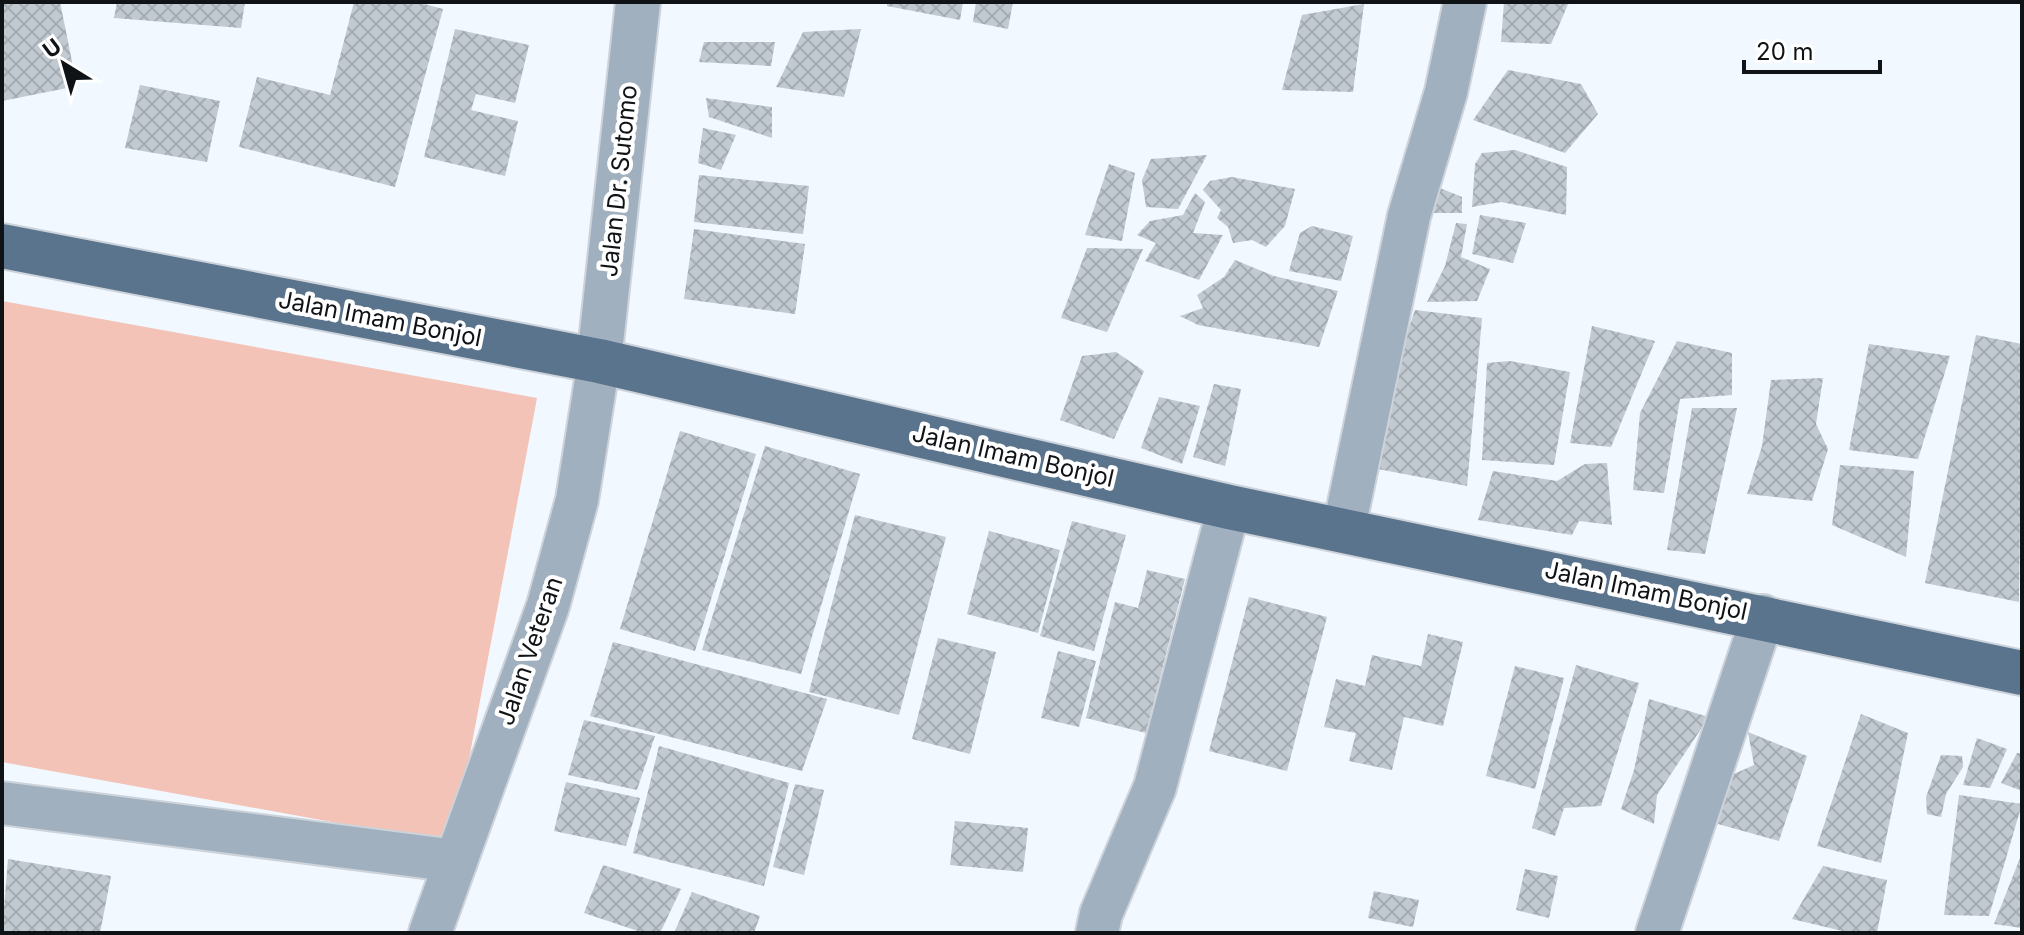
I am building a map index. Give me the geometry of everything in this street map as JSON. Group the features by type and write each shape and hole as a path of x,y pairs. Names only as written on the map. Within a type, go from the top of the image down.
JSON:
{"main road":[{"name":"Jalan Imam Bonjol","path":"2,246 599,361 1229,507 1344,528 2022,673"}],"street":[{"name":"Jalan Dr. Sutomo","path":"599,361 638,2"},
{"path":"1344,528 1409,216 1446,92 1465,2"},
{"name":"Jalan Veteran","path":"430,933 548,606 577,500 599,361"},
{"path":"1097,933 1101,914 1155,787 1229,507"},
{"path":"1657,933 1763,616"},
{"path":"2,803 456,861"}],"shaded area":[{"path":"2,301 537,398 453,844 2,762"}],"building":[{"path":"2,2 60,2 77,86 2,101"},
{"path":"117,2 245,2 241,28 114,18"},
{"path":"354,2 417,2 443,9 395,187 239,147 257,77 330,95"},
{"path":"887,2 963,2 960,20 887,6"},
{"path":"976,2 1013,2 1008,29 973,22"},
{"path":"1504,2 1569,2 1551,44 1501,42"},
{"path":"1364,4 1353,92 1282,90 1302,15"},
{"path":"455,29 529,45 515,103 476,94 471,110 518,121 505,176 424,157"},
{"path":"861,29 844,97 776,87 803,32"},
{"path":"704,42 775,42 771,66 699,62"},
{"path":"1508,70 1581,84 1598,114 1565,153 1473,120"},
{"path":"140,85 220,101 207,162 125,148"},
{"path":"706,98 772,107 772,138 709,117"},
{"path":"703,128 736,135 721,170 698,163"},
{"path":"1515,150 1567,167 1566,215 1501,202 1472,207 1475,164 1482,153"},
{"path":"1207,155 1178,209 1146,207 1142,180 1151,159"},
{"path":"1109,164 1135,173 1122,241 1085,235"},
{"path":"699,175 809,186 803,234 694,222"},
{"path":"1232,177 1295,189 1285,226 1266,247 1252,240 1233,243 1228,227 1217,218 1221,210 1203,190 1210,181"},
{"path":"1440,188 1462,197 1462,213 1428,213"},
{"path":"1195,193 1205,202 1193,233 1223,235 1199,280 1145,261 1156,243 1137,235 1150,221 1183,215"},
{"path":"1480,215 1526,223 1513,263 1472,254"},
{"path":"1456,223 1467,224 1461,257 1490,269 1477,301 1427,302 1445,266"},
{"path":"1312,226 1353,236 1341,281 1289,271 1300,233"},
{"path":"694,229 805,244 795,314 684,299"},
{"path":"1087,248 1143,249 1107,332 1061,318"},
{"path":"1235,260 1274,276 1338,291 1319,347 1198,325 1180,316 1203,308 1197,295 1224,277"},
{"path":"1415,310 1482,318 1467,486 1362,466"},
{"path":"1592,326 1655,341 1611,447 1570,443"},
{"path":"1976,335 2022,344 2019,602 1925,583"},
{"path":"1677,341 1732,353 1732,395 1680,399 1664,493 1633,490 1640,413"},
{"path":"1869,344 1950,356 1918,459 1849,450"},
{"path":"1116,352 1144,371 1114,439 1060,420 1082,356"},
{"path":"1510,361 1570,372 1554,465 1482,460 1487,363"},
{"path":"1823,378 1816,424 1828,449 1812,501 1747,494 1762,446 1771,380"},
{"path":"1214,384 1241,389 1225,466 1193,457"},
{"path":"1159,397 1200,406 1182,464 1141,448"},
{"path":"1692,408 1737,408 1705,554 1667,550"},
{"path":"680,431 756,454 695,651 620,629"},
{"path":"765,446 860,474 801,674 702,650"},
{"path":"1607,463 1612,525 1579,521 1572,535 1478,520 1493,471 1557,481 1585,464"},
{"path":"1840,465 1914,471 1906,557 1832,525"},
{"path":"855,515 946,537 899,715 809,692"},
{"path":"1072,521 1126,535 1094,651 1040,636"},
{"path":"989,531 1060,550 1038,633 967,614"},
{"path":"1147,570 1185,579 1146,733 1086,718 1115,602 1138,608"},
{"path":"1249,597 1327,617 1287,771 1209,751"},
{"path":"1428,634 1463,642 1443,726 1404,717 1392,770 1349,761 1356,733 1324,727 1336,679 1365,686 1372,655 1421,666"},
{"path":"938,638 996,652 970,754 912,739"},
{"path":"613,642 827,699 802,771 590,716"},
{"path":"1058,651 1096,661 1079,727 1041,718"},
{"path":"1576,665 1639,683 1601,806 1564,808 1555,836 1532,828"},
{"path":"1515,666 1564,678 1535,789 1486,776"},
{"path":"1649,699 1709,717 1657,795 1654,824 1621,809 1634,770"},
{"path":"1861,714 1908,733 1881,863 1817,846"},
{"path":"584,720 655,736 637,790 568,775"},
{"path":"1748,732 1807,756 1779,841 1718,824 1727,777 1754,765"},
{"path":"1977,738 2007,749 1990,788 1963,785"},
{"path":"659,746 789,783 764,886 633,853"},
{"path":"2017,753 2022,753 2022,791 2001,783"},
{"path":"1941,755 1962,756 1963,767 1946,794 1941,817 1927,814 1926,797"},
{"path":"566,782 640,798 626,846 554,831"},
{"path":"795,784 824,790 804,875 773,867"},
{"path":"1959,795 2022,804 1989,916 1944,915"},
{"path":"955,821 1028,828 1023,872 950,865"},
{"path":"2022,853 2022,928 1994,924"},
{"path":"8,859 111,876 100,933 2,933"},
{"path":"603,865 681,889 660,933 644,933 584,913"},
{"path":"1823,866 1887,880 1877,933 1851,933 1792,919"},
{"path":"1525,869 1558,876 1549,918 1516,910"},
{"path":"1374,891 1419,900 1413,927 1368,918"},
{"path":"692,892 760,916 754,933 674,933"}]}
